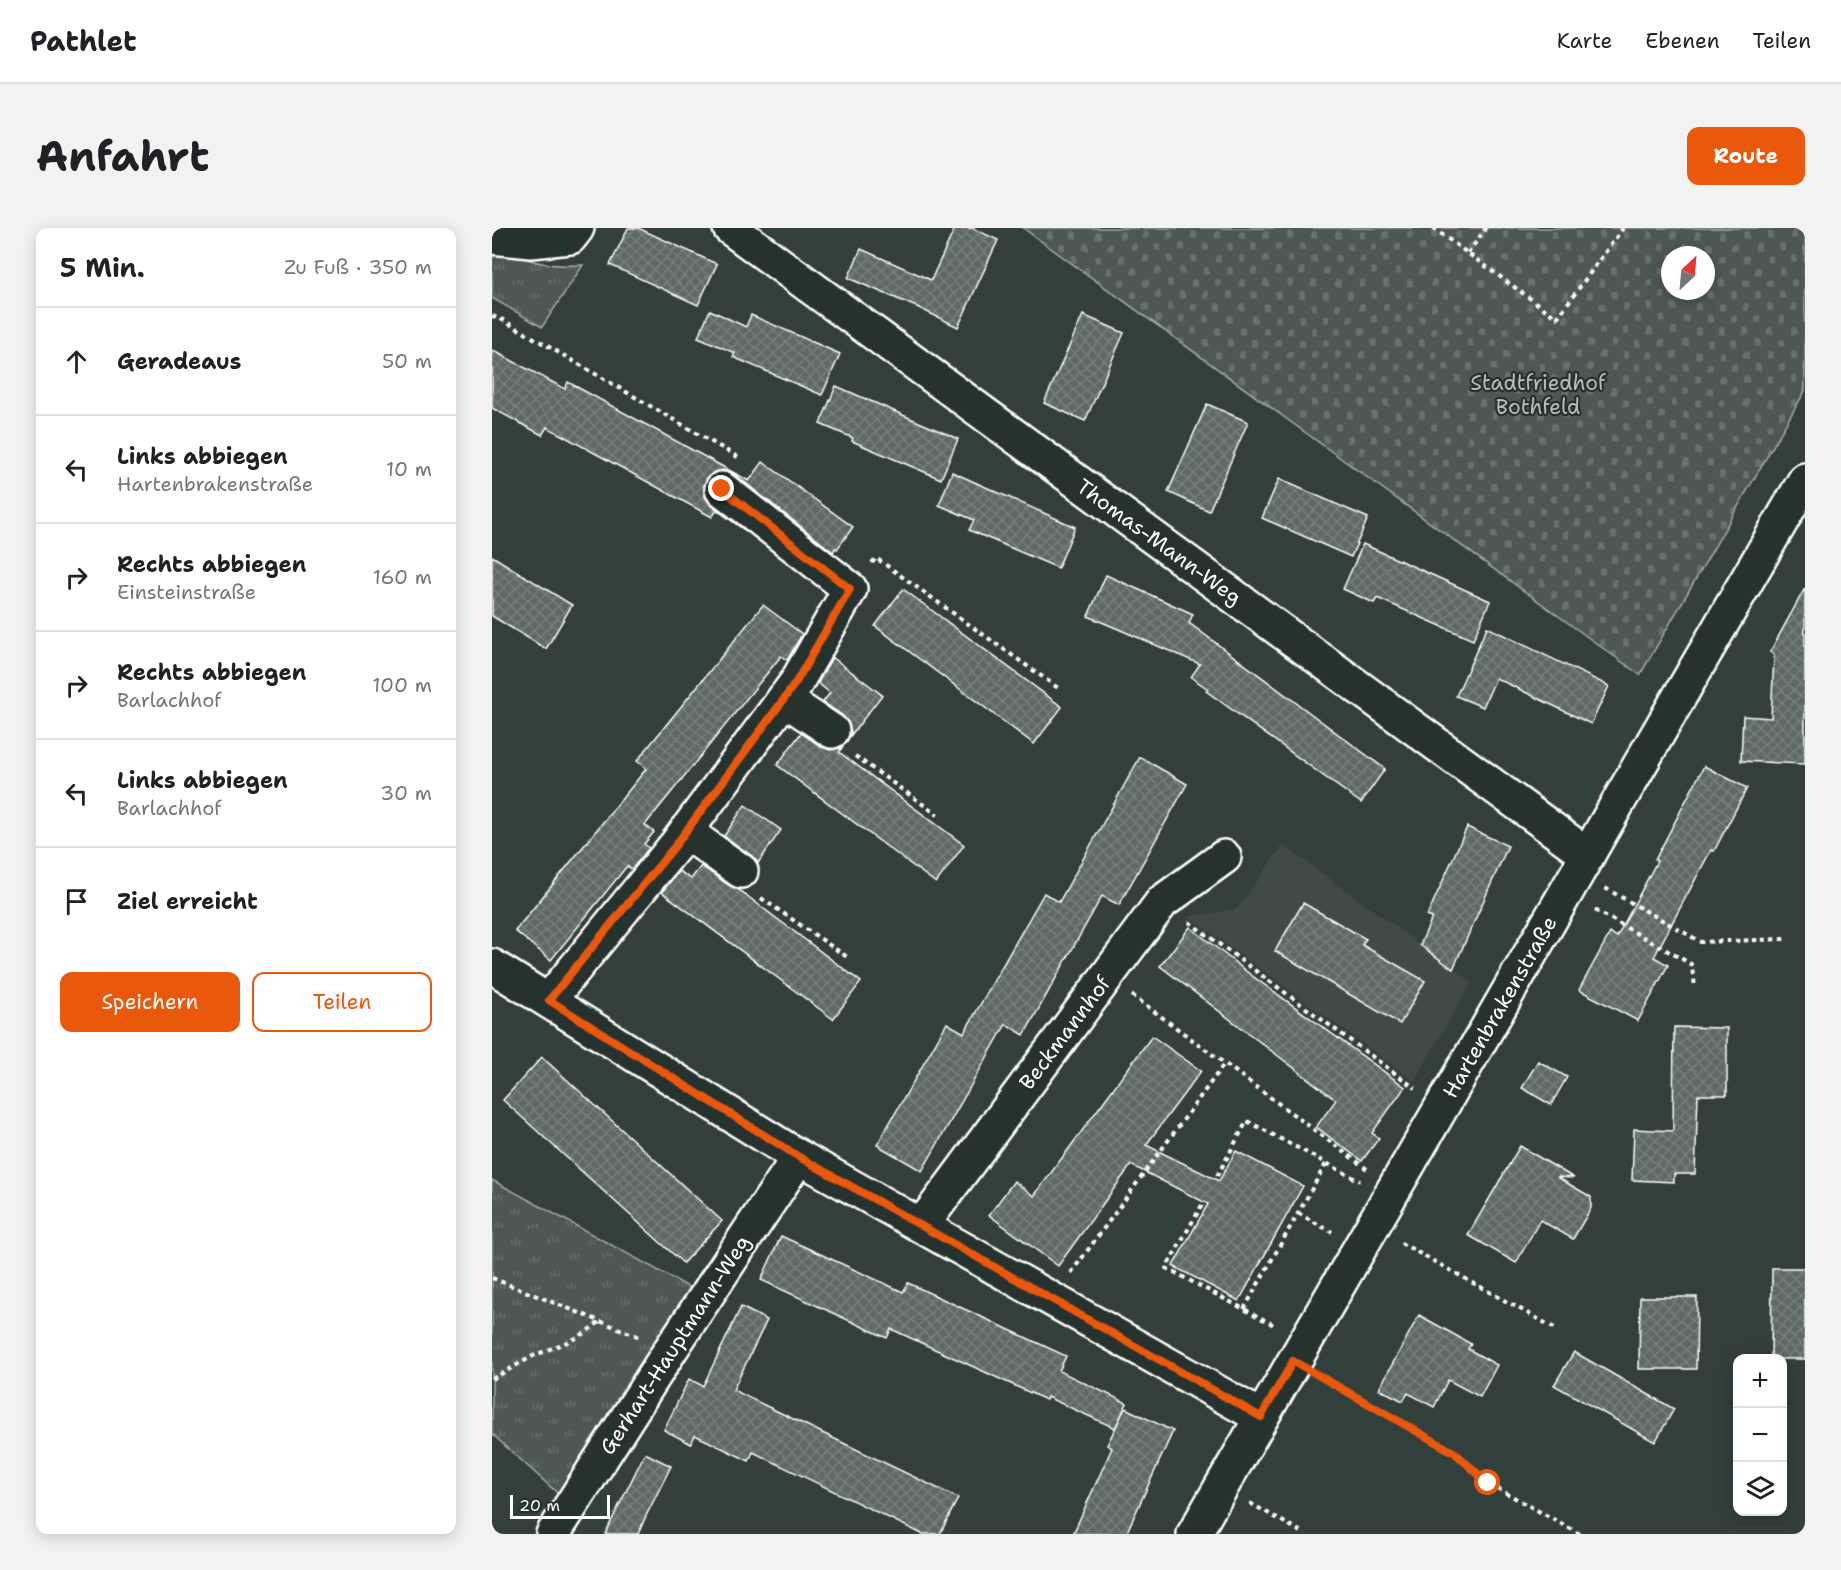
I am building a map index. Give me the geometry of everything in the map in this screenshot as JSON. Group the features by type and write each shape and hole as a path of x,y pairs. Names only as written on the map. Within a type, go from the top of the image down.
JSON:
{"street":[{"path":"492,237 531,241 570,237 577,228"},
{"name":"Thomas-Mann-Weg","path":"730,228 1577,874"},
{"name":"Hartenbrakenstraße","path":"1194,1534 1805,480"},
{"path":"549,1000 686,832 784,699 850,589 722,489"},
{"path":"784,699 832,731"},
{"path":"686,832 741,870"},
{"name":"Beckmannhof","path":"922,1225 1162,902 1224,857"},
{"path":"492,966 799,1157 1261,1417"},
{"name":"Gerhart-Hauptmann-Weg","path":"552,1534 671,1349 799,1157"}],"path":[{"path":"1433,228 1557,318 1623,228"},
{"path":"1468,253 1486,228"},
{"path":"492,316 503,320 741,459 722,489"},
{"path":"850,589 876,558 1058,688"},
{"path":"832,731 843,747 938,815"},
{"path":"741,870 744,886 850,959"},
{"path":"1577,874 1701,942 1785,939"},
{"path":"1577,874 1691,964 1695,985"},
{"path":"1162,902 1441,1108"},
{"path":"1107,977 1226,1063 1392,1192"},
{"path":"1053,1298 1226,1063"},
{"path":"1217,1176 1247,1120 1327,1162 1392,1192"},
{"path":"1244,1309 1327,1162"},
{"path":"1202,1204 1166,1268 1244,1309 1299,1351 1455,1453 1488,1483 1580,1534"},
{"path":"1372,1227 1558,1330"},
{"path":"492,1278 671,1349"},
{"path":"492,1379 534,1356 579,1337 601,1321"},
{"path":"1221,1486 1305,1534"}],"shaded area":[{"path":"1283,845 1472,982 1414,1081 1189,917 1237,909"}],"green space":[{"name":"Stadtfriedhof Bothfeld","path":"1023,228 1805,228 1805,391 1640,675"},
{"path":"510,252 528,260 546,264 583,265 542,327 492,298 492,259 497,253"},
{"path":"492,1180 696,1291 563,1498 492,1434"}],"building":[{"path":"628,228 638,228 717,264 698,305 610,265"},
{"path":"955,228 972,228 998,240 958,327 848,278 861,249 931,280"},
{"path":"710,310 746,327 751,315 840,354 822,395 733,357 735,353 698,337"},
{"path":"1083,315 1124,333 1085,421 1044,403"},
{"path":"492,350 565,389 568,382 749,481 763,462 853,527 833,552 734,474 724,470 714,472 707,478 704,486 705,497 710,504 744,530 717,510 712,517 547,427 542,435 492,408"},
{"path":"836,386 958,439 941,479 852,441 853,438 820,424"},
{"path":"1207,404 1248,422 1209,511 1168,492"},
{"path":"952,472 1075,527 1058,568 969,530 974,520 939,505"},
{"path":"1279,479 1368,518 1351,557 1262,518"},
{"path":"1363,544 1490,601 1473,640 1377,598 1374,603 1343,589"},
{"path":"492,556 572,605 546,649 492,616"},
{"path":"1106,575 1193,614 1189,623 1385,769 1361,803 1206,691 1208,689 1191,677 1200,664 1088,616"},
{"path":"1805,588 1805,764 1741,761 1743,716 1771,718 1774,655 1770,652"},
{"path":"903,589 1062,707 1034,744 875,626"},
{"path":"763,605 802,634 787,660 781,656 645,825 654,832 644,844 649,848 632,869 627,866 551,960 515,931 646,769 637,761"},
{"path":"1487,627 1609,686 1591,724 1496,678 1483,707 1456,696"},
{"path":"832,657 882,695 848,739 851,732 848,722 823,702 830,693 818,683"},
{"path":"801,733 830,750 840,748 845,743 839,752 964,845 936,883 777,765"},
{"path":"1140,757 1187,784 1119,905 1102,896 1024,1035 1006,1024 922,1171 877,1145 947,1023 964,1033 1044,893 1059,902"},
{"path":"1704,766 1747,788 1654,957 1668,965 1638,1021 1579,990 1610,933 1617,937"},
{"path":"745,805 781,830 758,863 724,836"},
{"path":"1467,827 1508,846 1453,969 1420,945 1432,918 1427,916"},
{"path":"701,866 739,890 861,982 833,1019 662,892 679,871 691,879"},
{"path":"1303,903 1366,939 1362,945 1425,981 1400,1024 1275,951"},
{"path":"1190,927 1251,975 1405,1087 1372,1133 1379,1138 1362,1161 1316,1127 1336,1100 1160,966"},
{"path":"1674,1027 1727,1028 1727,1095 1698,1095 1695,1174 1674,1174 1674,1182 1632,1180 1634,1129 1673,1131"},
{"path":"1152,1036 1201,1071 1146,1145 1219,1181 1236,1151 1303,1186 1239,1301 1173,1266 1208,1204 1131,1165 1058,1266 989,1215 1014,1181 1034,1196"},
{"path":"542,1057 722,1221 683,1263 503,1100"},
{"path":"1538,1061 1567,1077 1551,1105 1522,1088"},
{"path":"1520,1146 1574,1178 1557,1177 1591,1197 1591,1208 1573,1239 1540,1220 1516,1263 1468,1235"},
{"path":"781,1236 903,1292 908,1283 1066,1356 1059,1371 1127,1403 1115,1428 1047,1397 1046,1400 891,1329 887,1338 761,1280"},
{"path":"1772,1268 1805,1268 1805,1359 1787,1359 1787,1354 1771,1354"},
{"path":"1640,1297 1697,1297 1696,1369 1639,1369"},
{"path":"741,1307 767,1320 733,1390 958,1498 940,1534 922,1534 753,1452 749,1461 695,1435 691,1444 664,1430 689,1379 703,1386"},
{"path":"1419,1315 1471,1344 1468,1349 1497,1365 1480,1397 1448,1380 1434,1407 1408,1393 1403,1401 1379,1389"},
{"path":"1574,1352 1674,1409 1655,1442 1554,1385"},
{"path":"1125,1408 1173,1431 1126,1534 1073,1534 1112,1448 1107,1445"},
{"path":"645,1453 671,1466 638,1534 605,1534"}],"route":[{"path":"722,489 850,589 784,699 675,846 549,1000 799,1157 1261,1417 1293,1361 1455,1453 1488,1483"}]}
